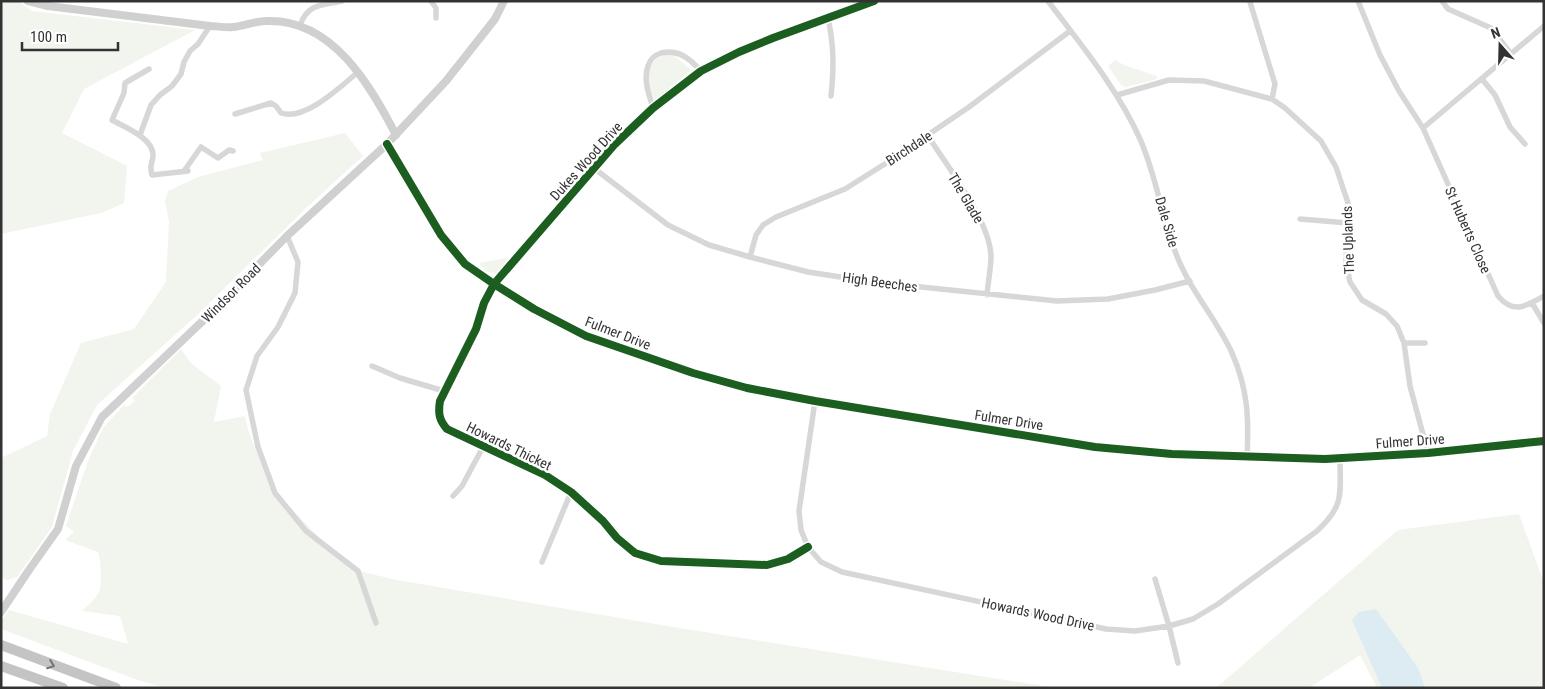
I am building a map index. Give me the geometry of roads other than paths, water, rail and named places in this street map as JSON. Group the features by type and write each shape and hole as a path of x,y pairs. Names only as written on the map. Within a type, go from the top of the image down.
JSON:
{"highway":[{"path":"3,646 116,688"},
{"path":"1,666 63,688"}],"main road":[{"path":"28,1 48,6 210,26 230,27 267,21 300,25 328,40 341,52 378,101 396,135"},
{"name":"Windsor Road","path":"1,612 58,529 76,466 102,417 211,313 287,236 396,135 446,81 495,19 504,1"}],"street":[{"path":"300,25 304,14 310,9 342,1"},
{"path":"431,1 436,8 436,18"},
{"name":"Dukes Wood Drive","path":"494,284 615,144 652,108 701,72 748,49 874,1"},
{"name":"Dale Side","path":"1048,1 1098,65 1117,95 1140,140 1157,185 1175,252 1232,352 1244,386 1249,421 1248,456"},
{"name":"St Huberts Close","path":"1358,1 1380,55 1399,91 1423,128 1498,296 1509,307 1520,308 1544,296"},
{"path":"1442,1 1448,9 1491,28 1511,54"},
{"path":"1250,2 1275,84 1272,99"},
{"path":"828,18 833,43 834,68 831,96"},
{"path":"140,135 151,105 177,80 190,51 198,44 210,26"},
{"path":"1423,128 1544,26"},
{"name":"Birchdale","path":"750,257 756,235 763,225 776,217 845,189 928,136 1070,31"},
{"path":"652,108 646,77 647,66 656,54 677,52 693,62 701,72"},
{"path":"149,69 125,83 124,93 112,120 140,135 150,146 153,155 149,167 152,175 186,171 201,147 218,158 228,150 233,151"},
{"path":"236,114 271,103 281,113 286,115 301,111 314,106 357,72"},
{"path":"1482,79 1495,95 1510,127 1525,144"},
{"name":"The Uplands","path":"1117,95 1169,80 1204,81 1272,99 1285,108 1321,142 1336,167 1348,203 1346,262 1350,282 1362,300 1386,314 1397,326 1404,343 1410,386 1428,453"},
{"name":"The Glade","path":"928,136 980,218 987,235 991,255 987,295"},
{"path":"387,144 441,235 465,264 494,284"},
{"name":"High Beeches","path":"595,169 668,225 709,245 808,272 987,295 1057,300 1108,299 1190,281"},
{"path":"1300,219 1348,223"},
{"path":"287,236 298,262 295,294 278,327 257,356 246,390 258,448 275,494 306,531 358,571 376,624"},
{"name":"Howards Thicket","path":"494,284 484,303 476,329 440,401 438,413 441,423 446,429 545,476 571,492 603,521 617,538 635,553 661,561 766,565 788,558 808,547"},
{"name":"Fulmer Drive","path":"494,284 534,309 586,336 693,373 747,388 1095,447 1172,454 1340,458 1428,453 1544,441"},
{"path":"1532,303 1544,323"},
{"path":"1404,343 1425,343"},
{"path":"372,366 400,378 444,391"},
{"name":"Howards Wood Drive","path":"815,401 798,510 801,530 808,547 821,562 842,572 1106,629 1135,631 1169,626 1193,619 1218,604 1317,531 1331,518 1340,501 1340,458"},
{"path":"453,496 462,486 483,447"},
{"path":"542,562 571,492"},
{"path":"1155,579 1178,663"}]}
